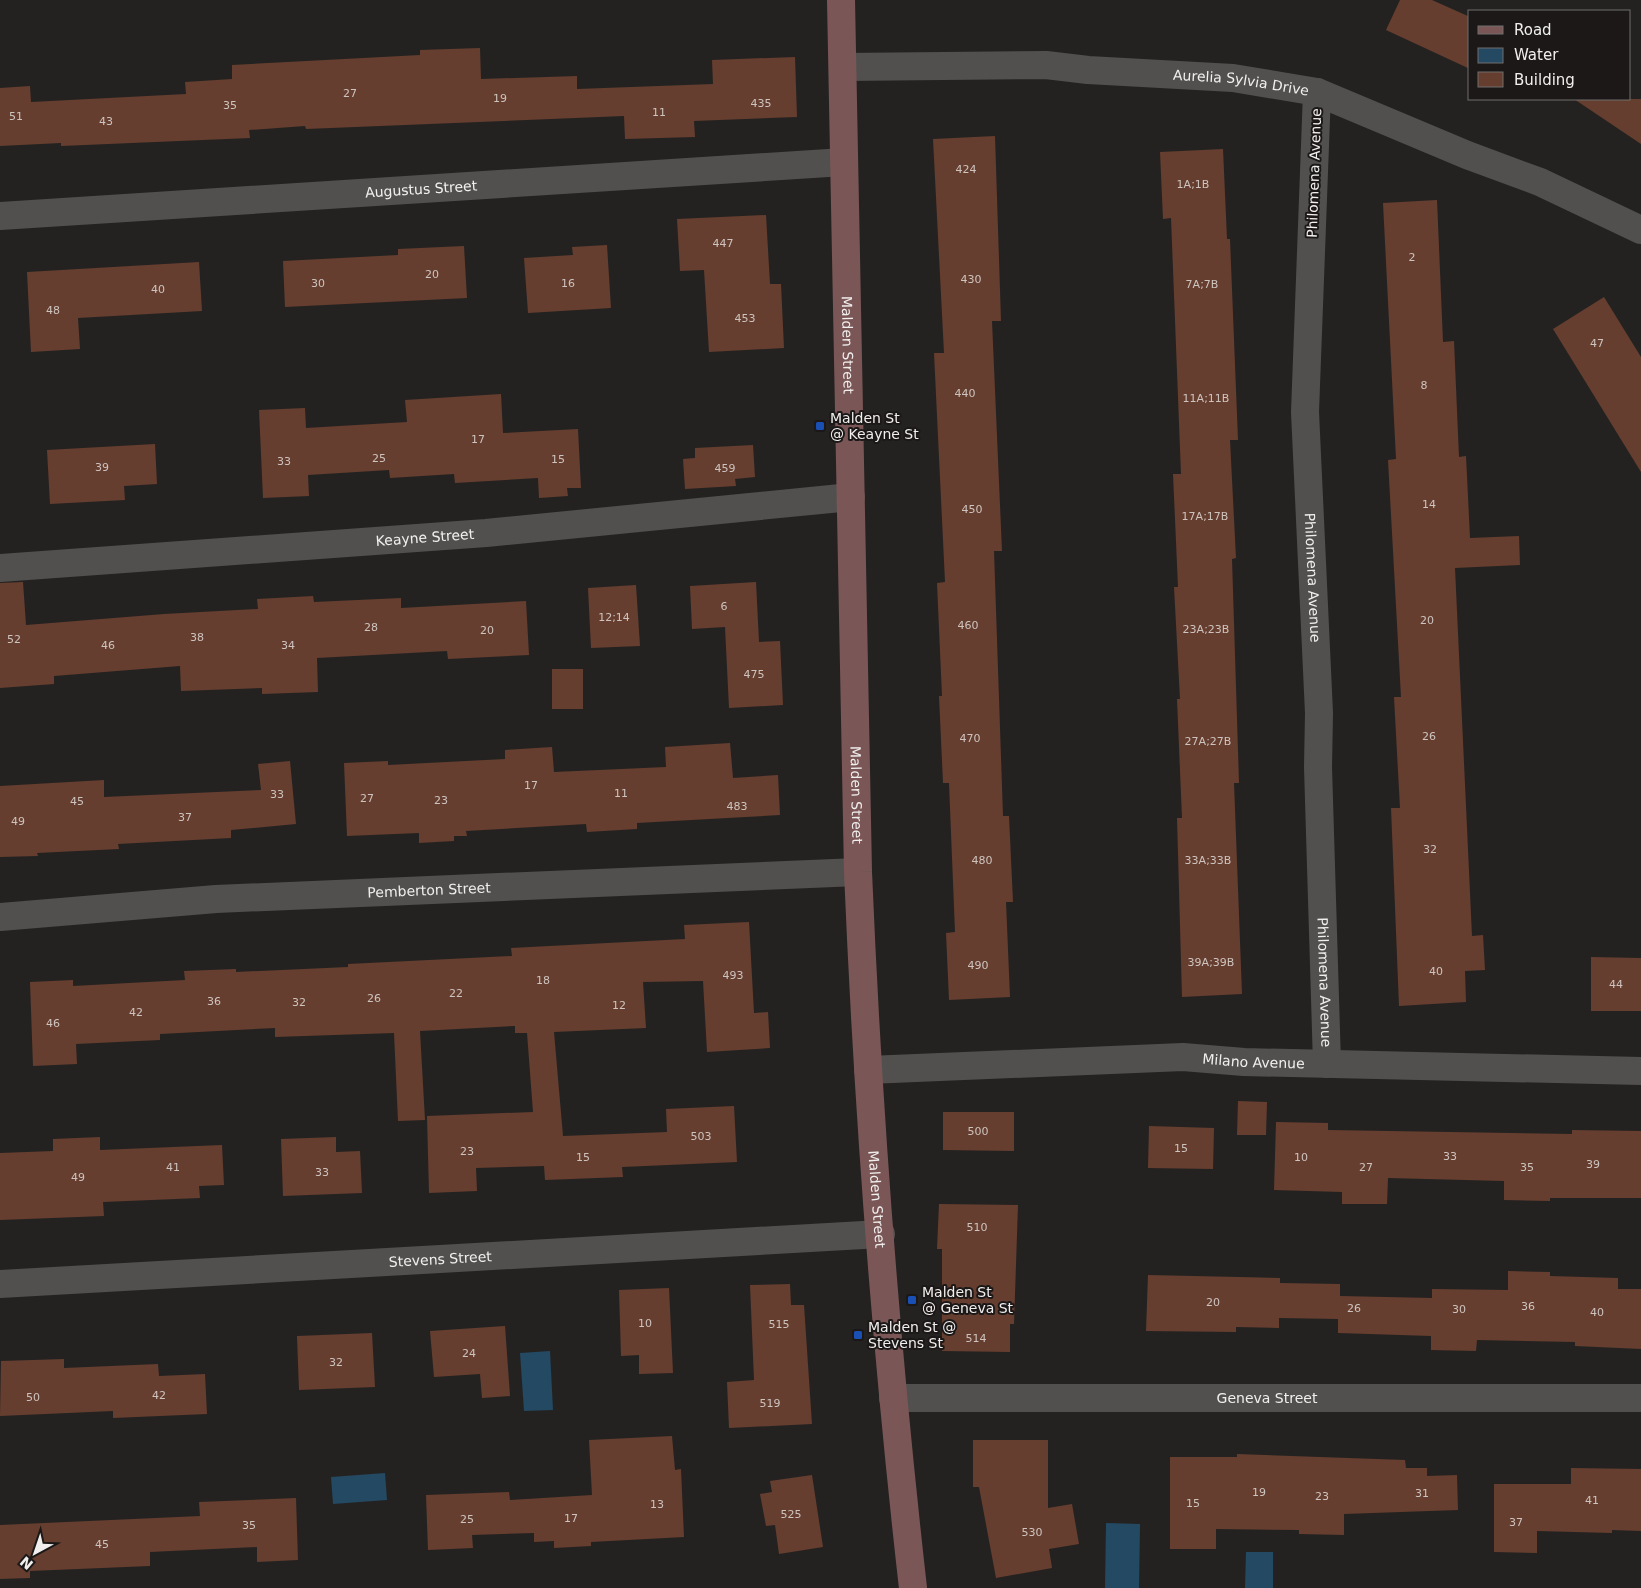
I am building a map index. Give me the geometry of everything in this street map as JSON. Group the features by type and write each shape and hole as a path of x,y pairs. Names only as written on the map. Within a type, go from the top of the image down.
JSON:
{"street":[{"name":"Malden Street","path":"841,0 858,872 868,1070 893,1398 914,1588"},
{"name":"Aurelia Sylvia Drive","path":"843,67 1046,65 1088,70 1233,78 1317,92 1468,155 1540,182 1641,230"},
{"name":"Philomena Avenue","path":"1317,92 1305,412 1319,713 1318,767 1328,1064"},
{"name":"Augustus Street","path":"0,216 844,162"},
{"name":"Keayne Street","path":"0,568 486,533 851,498"},
{"name":"Pemberton Street","path":"0,917 216,899 858,872"},
{"name":"Milano Avenue","path":"868,1070 1183,1057 1328,1064 1641,1071"},
{"name":"Stevens Street","path":"0,1284 881,1234"},
{"name":"Geneva Street","path":"893,1398 1641,1398"}],"water":[{"path":"550,1351 553,1410 524,1411 520,1353"},
{"path":"385,1473 387,1500 333,1504 331,1477"},
{"path":"1106,1523 1140,1524 1139,1588 1105,1588"},
{"path":"1246,1552 1273,1552 1273,1588 1245,1588"}],"building":[{"path":"1400,0 1432,0 1468,16 1468,68 1386,30"},
{"path":"480,48 481,79 577,76 577,89 713,84 712,60 795,57 797,117 694,121 695,137 625,139 624,116 306,129 305,126 249,130 250,138 61,146 61,143 0,146 0,88 30,86 31,102 186,94 185,82 232,79 232,65 420,55 420,50"},
{"path":"1641,99 1641,144 1575,100"},
{"path":"995,136 1001,321 992,321 1002,551 994,551 1003,816 1009,816 1013,902 1006,902 1010,997 949,1000 946,933 955,932 949,783 943,783 939,696 942,696 937,583 945,582 934,353 944,353 933,139"},
{"path":"1223,149 1227,239 1230,239 1238,440 1230,440 1236,558 1232,559 1239,783 1234,783 1242,994 1182,997 1177,818 1182,818 1177,699 1180,699 1174,587 1178,587 1173,474 1181,474 1171,218 1163,219 1160,152"},
{"path":"1437,200 1443,342 1454,341 1459,457 1466,456 1470,538 1519,536 1520,565 1455,568 1472,936 1483,935 1485,970 1465,971 1466,1002 1399,1006 1391,808 1400,808 1394,697 1401,697 1388,460 1396,459 1383,203"},
{"path":"766,215 770,284 781,284 784,348 709,352 704,270 680,271 677,219"},
{"path":"607,245 611,308 528,313 524,258 573,255 572,247"},
{"path":"464,246 467,298 285,307 283,261 398,255 398,249"},
{"path":"199,262 202,311 78,318 80,349 31,352 27,272"},
{"path":"1604,297 1641,357 1641,472 1553,329"},
{"path":"501,394 503,433 578,429 581,488 567,488 568,496 539,498 538,478 455,483 454,474 390,478 389,470 308,475 309,496 263,498 259,410 305,408 306,428 407,422 405,400"},
{"path":"155,444 157,484 124,486 125,500 50,504 47,450"},
{"path":"753,445 755,477 735,479 736,486 685,489 683,459 695,458 695,448"},
{"path":"23,582 26,625 258,609 257,599 313,596 314,602 401,598 401,608 526,601 529,655 448,659 447,651 317,658 318,692 262,694 262,688 181,691 180,666 54,676 54,684 0,688 0,583"},
{"path":"756,582 759,642 780,641 783,705 729,708 725,627 692,629 690,586"},
{"path":"636,585 640,646 591,648 588,588"},
{"path":"552,669 583,669 583,709 552,709"},
{"path":"730,743 733,778 778,775 780,815 637,823 637,829 587,832 586,824 466,831 467,836 454,836 454,841 419,843 419,833 347,836 344,763 388,761 388,765 505,759 505,750 552,747 554,772 666,767 665,747"},
{"path":"290,761 296,824 231,830 231,838 118,844 119,849 37,853 38,856 0,857 0,786 104,780 104,797 261,790 258,764"},
{"path":"749,922 754,1013 768,1012 770,1048 707,1052 703,981 643,982 646,1028 554,1032 563,1136 667,1132 666,1109 734,1106 737,1162 622,1167 623,1177 545,1180 544,1166 476,1168 477,1191 429,1193 427,1116 533,1112 527,1033 515,1033 515,1026 420,1031 425,1120 398,1121 394,1033 275,1037 275,1028 160,1034 160,1040 76,1044 77,1064 33,1066 30,982 73,980 73,986 185,980 184,971 236,969 236,972 348,967 348,964 512,956 511,948 685,939 684,925"},
{"path":"1591,957 1641,958 1641,1011 1591,1011"},
{"path":"1238,1101 1267,1102 1266,1135 1237,1135"},
{"path":"943,1112 1014,1112 1014,1151 943,1150"},
{"path":"1276,1122 1328,1123 1328,1130 1572,1134 1572,1130 1641,1131 1641,1198 1550,1198 1550,1201 1504,1200 1504,1181 1388,1178 1387,1204 1342,1204 1342,1192 1274,1190"},
{"path":"1149,1126 1214,1128 1213,1169 1148,1168"},
{"path":"100,1137 100,1150 222,1145 224,1185 199,1186 200,1198 103,1202 104,1216 0,1220 0,1153 53,1151 53,1139"},
{"path":"336,1137 336,1152 360,1151 362,1193 283,1196 281,1139"},
{"path":"939,1204 1018,1205 1014,1324 1010,1324 1010,1352 942,1351 942,1249 937,1249"},
{"path":"1508,1271 1550,1272 1550,1276 1618,1278 1618,1289 1641,1289 1641,1349 1575,1346 1575,1342 1477,1340 1476,1351 1431,1350 1431,1336 1338,1333 1338,1319 1279,1318 1279,1328 1236,1327 1236,1332 1146,1331 1148,1275 1280,1278 1280,1283 1340,1284 1340,1296 1432,1298 1432,1289 1508,1290"},
{"path":"790,1284 791,1305 804,1305 812,1424 729,1428 727,1382 754,1380 750,1285"},
{"path":"669,1288 673,1373 639,1374 639,1355 621,1356 619,1290"},
{"path":"505,1326 510,1396 482,1398 480,1374 434,1377 430,1331"},
{"path":"372,1333 375,1387 299,1390 297,1336"},
{"path":"64,1359 64,1368 158,1364 159,1376 205,1374 207,1414 113,1418 113,1411 0,1416 1,1361"},
{"path":"672,1436 675,1470 681,1469 684,1537 591,1542 591,1546 554,1548 554,1541 534,1542 534,1533 472,1535 473,1548 428,1550 426,1495 509,1492 510,1500 592,1495 589,1440"},
{"path":"973,1440 1048,1440 1048,1508 1072,1504 1079,1544 1049,1549 1052,1568 996,1578 979,1487 973,1487"},
{"path":"1237,1454 1405,1460 1406,1468 1427,1468 1427,1476 1457,1475 1458,1510 1344,1514 1344,1535 1299,1534 1299,1530 1216,1529 1216,1549 1170,1549 1170,1457 1237,1457"},
{"path":"1571,1468 1641,1469 1641,1531 1612,1530 1612,1533 1537,1531 1537,1553 1494,1552 1494,1484 1571,1484"},
{"path":"812,1475 823,1547 779,1554 775,1525 766,1526 760,1494 772,1492 770,1481"},
{"path":"296,1498 298,1560 257,1562 257,1547 150,1552 150,1566 30,1571 30,1578 0,1579 0,1525 200,1516 199,1502"}],"place":[{"name":"Malden St @ Keayne St","path":"820,426"},
{"name":"Malden St @ Geneva St","path":"912,1300"},
{"name":"Malden St @ Stevens St","path":"858,1335"}]}
